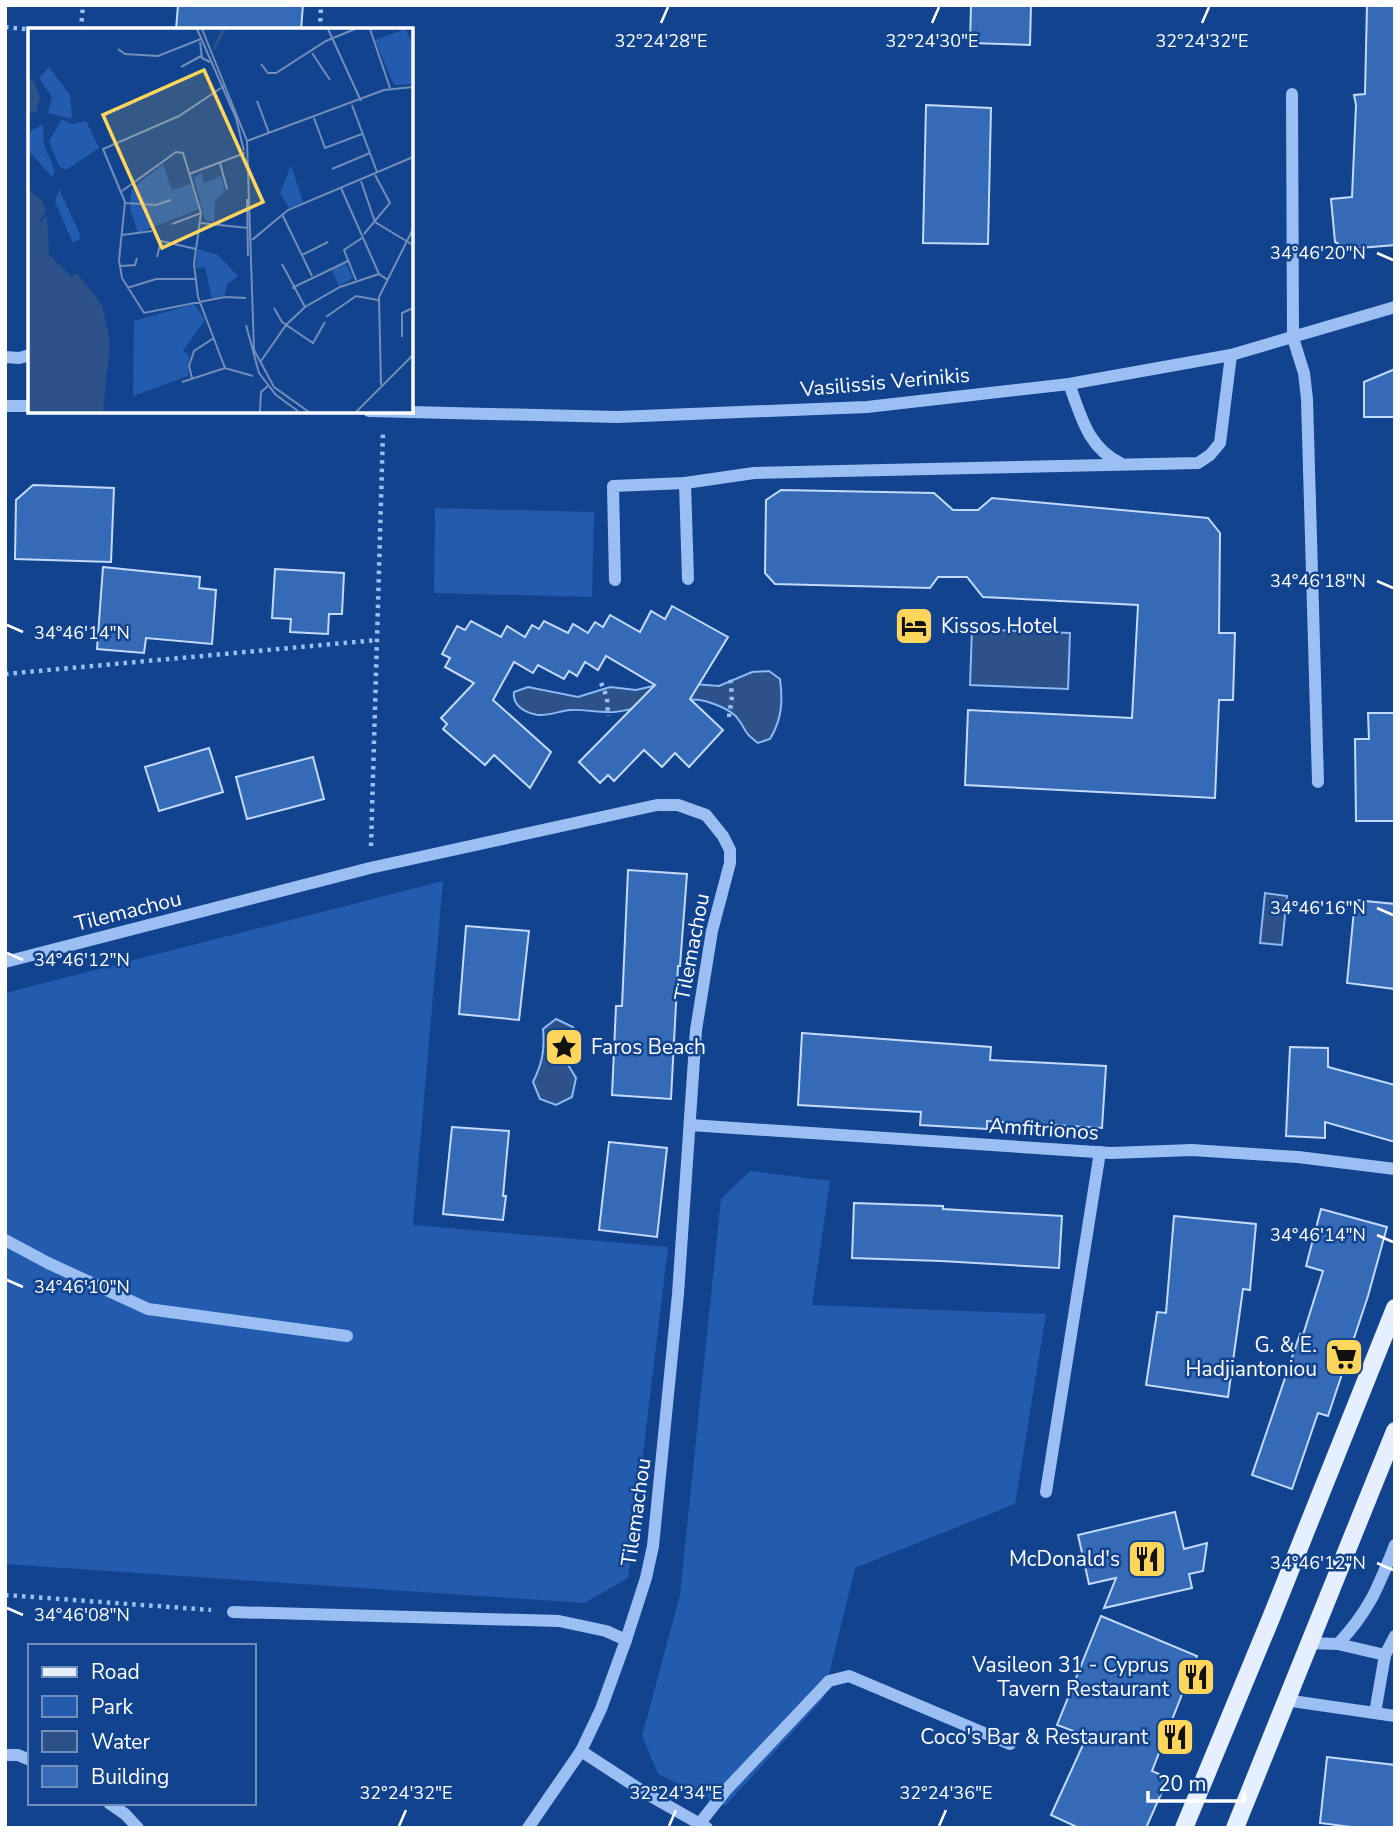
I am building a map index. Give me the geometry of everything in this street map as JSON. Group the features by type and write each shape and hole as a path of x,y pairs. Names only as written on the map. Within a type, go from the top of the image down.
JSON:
{"main road":[{"path":"1184,1828 1395,1308"},
{"path":"1235,1828 1395,1430"}],"street":[{"path":"1292,94 1293,338 1304,373 1307,399 1318,782"},
{"name":"Vasilissis Verinikis","path":"383,413 617,417 867,407 1069,384 1231,355 1395,307"},
{"path":"615,580 613,486 685,483 754,473 1198,463 1210,455 1220,443 1231,355"},
{"path":"5,357 28,356"},
{"path":"1069,384 1095,445 1105,456 1123,464"},
{"path":"5,406 28,406"},
{"path":"685,483 688,579"},
{"name":"Tilemachou","path":"5,962 370,868 657,805 678,805 706,815 723,836 730,850 730,863 704,969 696,1030 675,1334 653,1546 646,1578 601,1709 581,1751 528,1828"},
{"name":"Amfitrionos","path":"690,1125 1100,1152 1192,1150 1298,1157 1395,1169"},
{"path":"1046,1492 1100,1152"},
{"path":"5,1240 148,1309 347,1336"},
{"path":"1338,1644 1359,1622 1373,1599 1395,1545"},
{"path":"233,1612 559,1621 606,1631 626,1640"},
{"path":"1375,1713 1385,1655 1395,1636"},
{"path":"1308,1643 1338,1644 1385,1655"},
{"path":"581,1751 647,1794 704,1826 726,1790 829,1681 849,1676 1010,1745"},
{"path":"1285,1700 1395,1716"},
{"path":"5,1755 18,1755 28,1759"},
{"path":"111,1805 125,1814 138,1828"}],"path":[{"path":"81,28 83,5"},
{"path":"320,28 321,5"},
{"path":"5,27 28,29"},
{"path":"370,868 383,413"},
{"path":"5,674 377,640"},
{"path":"729,717 732,696 730,676"},
{"path":"601,683 607,697 608,716"},
{"path":"5,1595 233,1612"}],"green space":[{"path":"435,508 594,512 592,597 434,593"},
{"path":"443,881 413,1225 668,1247 628,1578 585,1603 5,1564 5,993"},
{"path":"750,1171 830,1181 812,1305 1046,1314 1015,1504 855,1568 823,1699 725,1806 658,1774 642,1736 680,1595 721,1199"}],"water":[{"path":"972,629 1070,633 1068,689 970,685"},
{"path":"769,671 780,679 781,710 770,739 758,743 747,734 732,713 705,701 683,700 614,712 570,710 542,715 525,711 514,697 514,692 528,687 578,697 610,687 636,690 670,682 719,686 752,672"},
{"path":"1265,893 1287,896 1282,945 1260,943"},
{"path":"556,1019 573,1027 567,1063 576,1078 572,1097 556,1105 540,1099 533,1082 542,1057 543,1029"}],"building":[{"path":"178,5 303,5 301,28 176,28"},
{"path":"971,5 1031,5 1030,45 970,43"},
{"path":"1367,5 1395,5 1395,245 1348,249 1335,242 1331,199 1352,197 1356,105 1354,95 1365,94"},
{"path":"926,105 991,108 988,244 923,243"},
{"path":"1395,369 1395,417 1364,417 1364,382"},
{"path":"33,485 114,488 111,562 15,559 16,500"},
{"path":"781,490 934,493 953,510 978,510 992,498 1208,518 1220,533 1219,633 1235,633 1233,700 1219,700 1215,798 965,785 968,710 1132,718 1138,605 983,597 967,577 938,577 930,588 775,584 765,573 766,500"},
{"path":"103,567 200,577 199,588 216,590 212,644 146,638 144,653 97,649"},
{"path":"275,569 344,573 342,614 329,614 328,634 290,632 291,619 272,618"},
{"path":"672,606 728,637 690,699 723,730 689,767 675,753 662,767 644,750 614,781 608,775 600,783 579,762 655,685 606,656 598,670 585,662 577,676 569,671 564,679 538,665 533,673 514,662 493,700 551,752 530,788 494,755 485,765 443,729 447,724 441,718 474,683 445,667 450,658 442,654 457,626 465,630 471,621 501,637 507,626 525,637 532,625 539,629 544,621 568,633 573,624 588,633 595,622 603,627 610,615 640,632 651,611 665,619"},
{"path":"1368,713 1395,713 1395,821 1356,821 1355,739 1369,739"},
{"path":"209,748 223,792 159,811 145,767"},
{"path":"313,757 324,799 247,819 236,777"},
{"path":"628,870 687,874 678,966 671,1099 612,1095 616,1006 622,1006"},
{"path":"1355,900 1395,904 1395,989 1347,983"},
{"path":"466,926 529,931 519,1020 459,1014"},
{"path":"802,1033 991,1047 990,1060 1106,1066 1102,1128 987,1121 987,1129 920,1125 921,1112 798,1105"},
{"path":"1290,1047 1328,1048 1328,1067 1395,1085 1395,1142 1325,1122 1325,1138 1286,1136"},
{"path":"452,1127 509,1131 503,1220 443,1214"},
{"path":"609,1142 667,1148 657,1237 599,1230"},
{"path":"854,1203 943,1206 943,1209 1062,1216 1059,1268 852,1258"},
{"path":"1321,1209 1387,1227 1368,1296 1328,1416 1318,1413 1292,1489 1252,1475 1300,1334 1303,1335 1323,1271 1306,1266"},
{"path":"1174,1216 1256,1224 1250,1290 1243,1289 1228,1397 1146,1385 1157,1312 1166,1313"},
{"name":"McDonald's","path":"1175,1512 1184,1549 1207,1543 1203,1571 1189,1574 1192,1588 1104,1608 1116,1578 1089,1584 1078,1535"},
{"path":"1101,1616 1197,1656 1152,1771 1168,1778 1146,1828 1079,1828 1051,1815 1087,1736 1057,1725"},
{"path":"1327,1757 1395,1765 1395,1828 1359,1828 1320,1823"}],"place":[{"name":"Kissos Hotel","path":"914,626"},
{"name":"Faros Beach","path":"564,1047"},
{"name":"G. & E. Hadjiantoniou","path":"1344,1357"},
{"name":"McDonald's","path":"1147,1559"},
{"name":"Vasileon 31 - Cyprus Tavern Restaurant","path":"1196,1677"},
{"name":"Coco's Bar & Restaurant","path":"1175,1737"}]}
